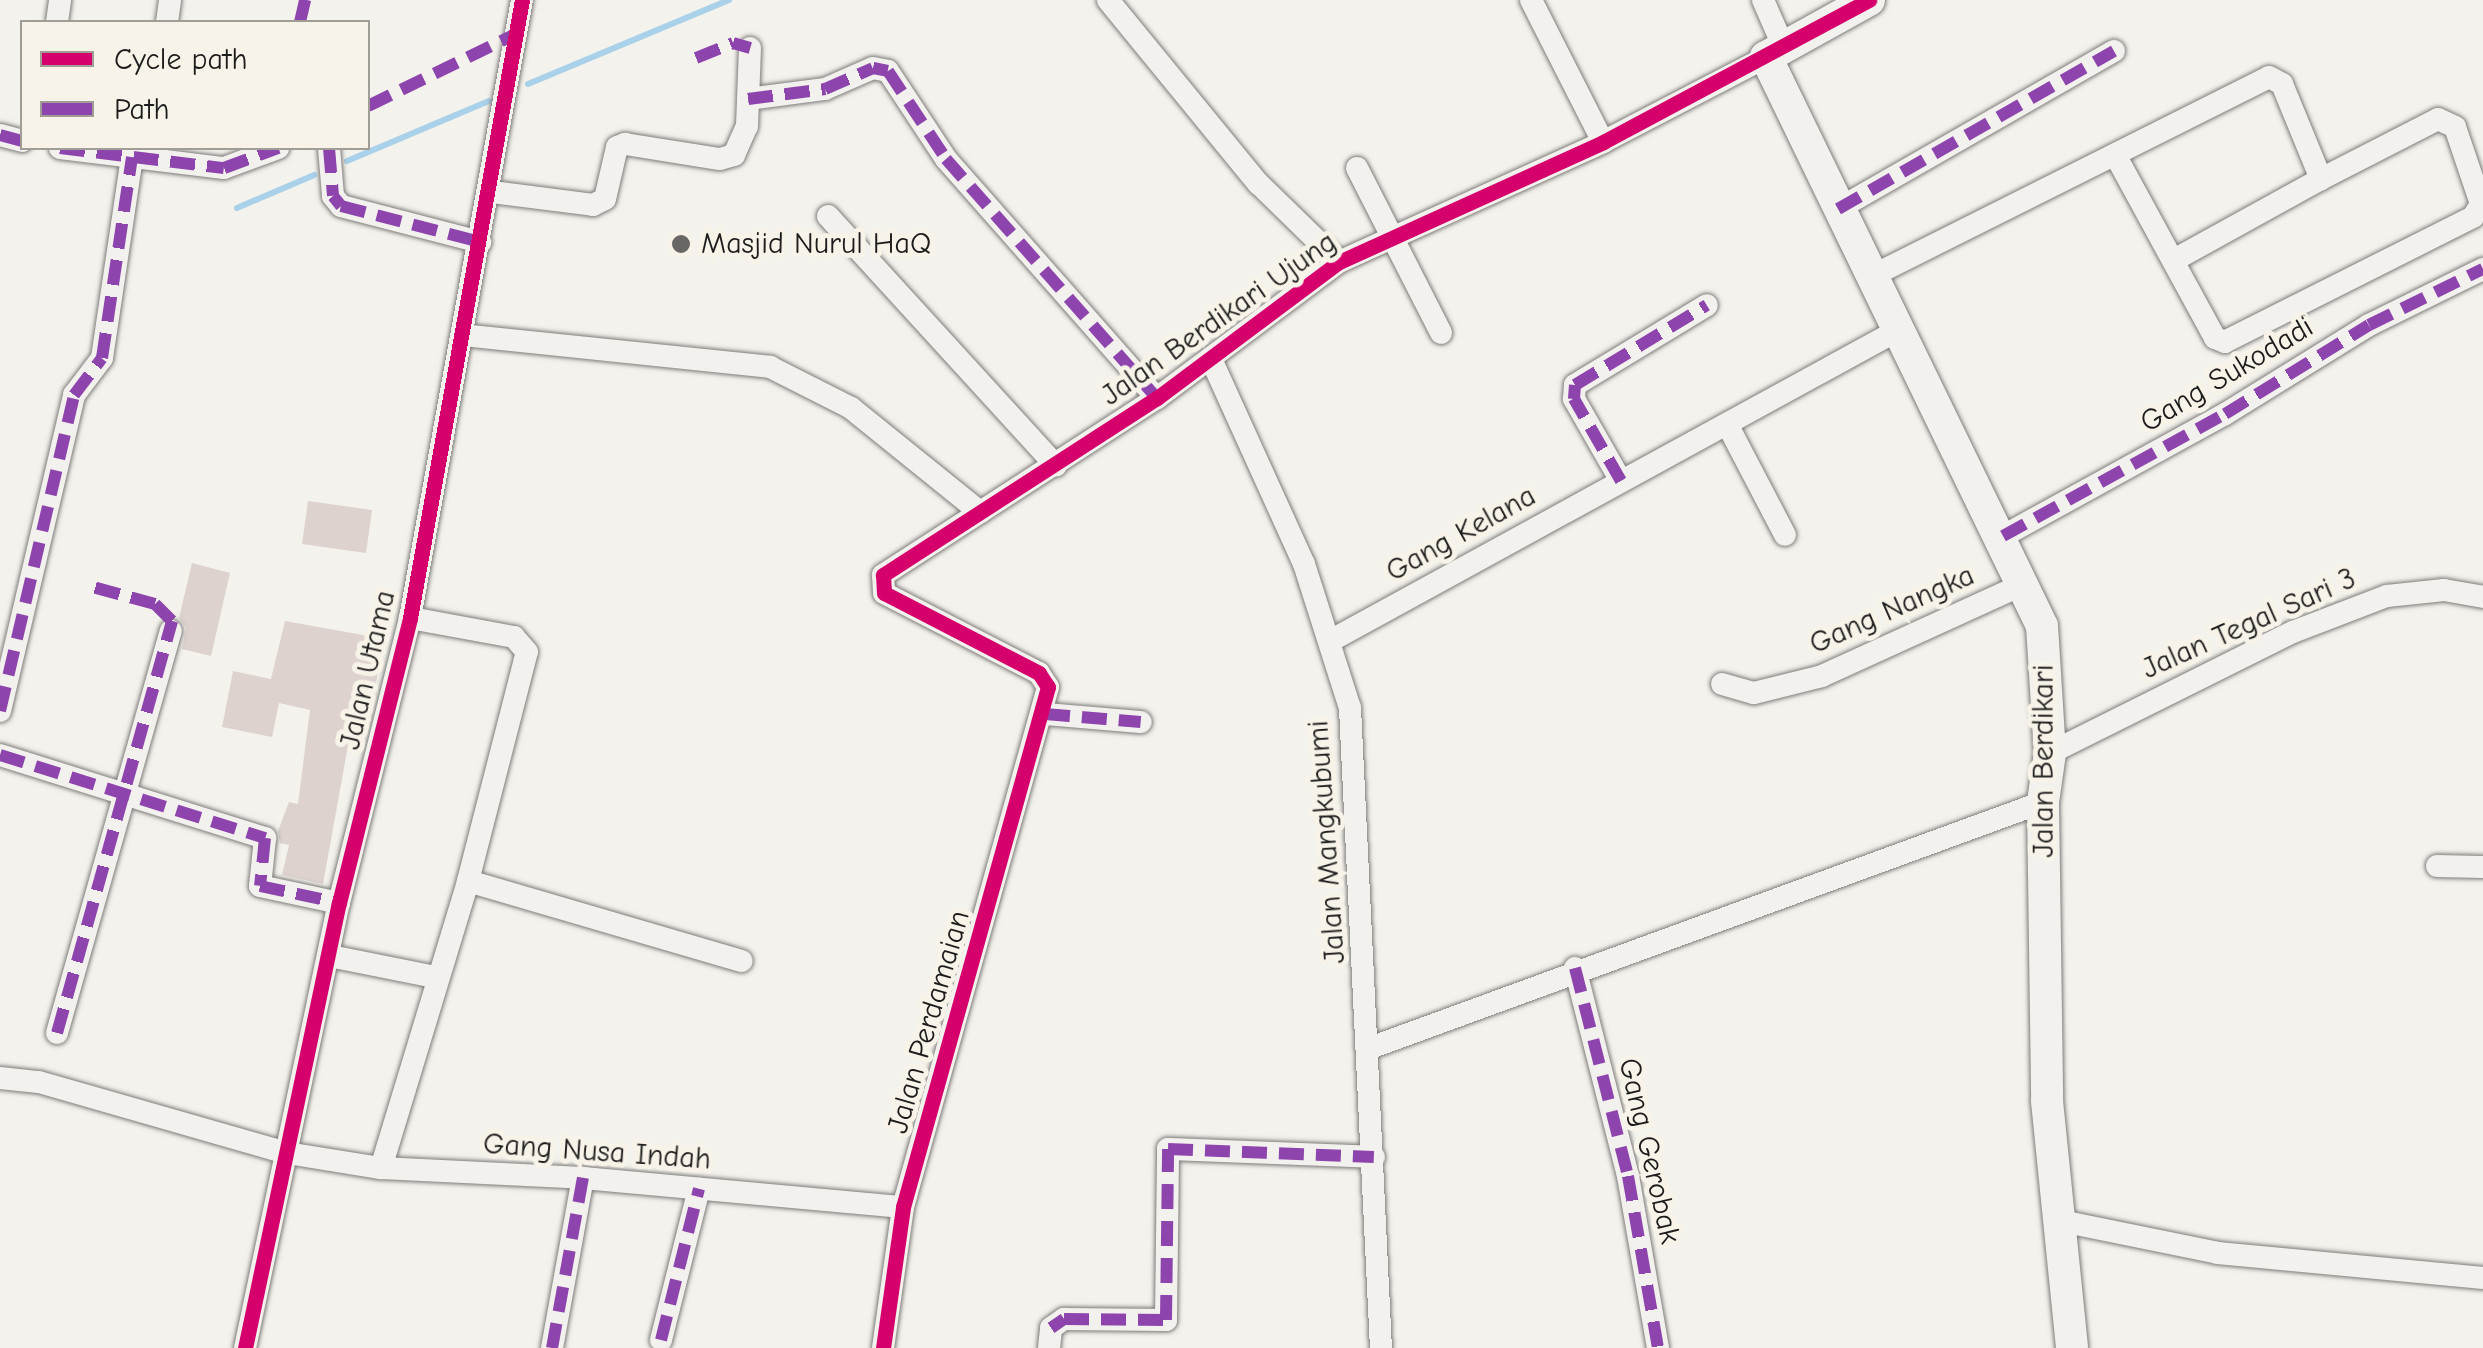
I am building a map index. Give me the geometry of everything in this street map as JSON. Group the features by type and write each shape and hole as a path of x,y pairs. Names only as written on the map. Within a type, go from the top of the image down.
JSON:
{"street":[{"name":"Jalan Utama","path":"245,1348 340,902 410,618 492,192 522,0"},
{"path":"1108,0 1258,182 1339,262"},
{"path":"1531,0 1603,142"},
{"path":"1763,0 1775,52"},
{"name":"Jalan Berdikari Ujung","path":"1046,714 1048,687 1039,673 880,588 884,576 1157,398 1339,262 1603,142 1869,0"},
{"path":"492,192 601,204 618,147 625,144 727,158 744,144 750,48"},
{"path":"1838,208 2114,51"},
{"name":"Jalan Berdikari","path":"1775,52 1838,208 2026,582 2042,626 2050,753 2043,802 2056,1220 2072,1348"},
{"path":"748,98 826,89 872,68 888,72 946,159 1157,398"},
{"path":"1872,276 2118,158 2274,76 2321,179"},
{"path":"2118,158 2215,338 2230,342 2472,218 2481,204 2455,128 2438,119 2174,260"},
{"path":"88,150 143,154 224,168 273,150"},
{"path":"329,150 333,196 340,206 480,242"},
{"path":"0,711 74,395 102,358 143,154"},
{"path":"1357,168 1441,333"},
{"path":"828,216 1056,466"},
{"name":"Gang Sukodadi","path":"2002,536 2225,414 2369,326 2483,269"},
{"path":"1622,481 1573,388 1707,304"},
{"name":"Gang Kelana","path":"1330,641 1898,330"},
{"path":"462,334 770,367 851,408 980,512"},
{"name":"Jalan Mangkubumi","path":"1211,359 1297,547 1350,708 1370,1048 1381,1348"},
{"path":"1727,424 1785,535"},
{"name":"Gang Nangka","path":"1722,684 1754,693 1822,676 2026,582"},
{"name":"Jalan Tegal Sari 3","path":"2050,753 2293,632 2387,596 2444,590 2483,598"},
{"path":"381,1168 468,881 527,652 514,637 410,618"},
{"path":"57,1033 128,796 171,631"},
{"path":"1046,714 1141,722"},
{"name":"Jalan Perdamaian","path":"883,1348 903,1207 1046,714"},
{"path":"0,756 265,838 260,886 340,902"},
{"path":"1370,1048 1575,968 2043,802"},
{"path":"2437,866 2483,867"},
{"path":"468,881 742,960"},
{"path":"330,956 436,977"},
{"name":"Gang Gerobak","path":"1575,968 1628,1176 1658,1348"},
{"name":"Gang Nusa Indah","path":"0,1078 39,1082 287,1154 381,1168 584,1178 903,1207"},
{"path":"1050,1348 1050,1328 1064,1319 1166,1320 1168,1149 1374,1157"},
{"path":"552,1348 584,1178"},
{"path":"660,1340 699,1189"},
{"path":"2056,1220 2218,1253 2483,1278"}],"building":[{"path":"308,501 372,510 366,553 302,544"},
{"path":"192,563 230,573 211,656 182,649 186,628 179,618"},
{"path":"285,621 385,639 368,721 353,718 323,884 282,875 289,845 280,843 278,831 289,802 298,804 310,710 279,703 272,737 222,727 233,671 271,679"}],"waterway":[{"path":"528,84 729,0"},
{"path":"347,161 489,101"},
{"path":"237,208 314,175"}],"marked path":[{"path":"300,20 305,0"},
{"path":"370,105 518,33"},
{"path":"696,58 733,43 750,48"},
{"path":"1838,209 2114,51"},
{"path":"748,99 825,89 873,68 888,71 946,159 1157,398"},
{"path":"0,135 20,140"},
{"path":"76,150 224,168 273,150"},
{"path":"329,150 333,196 341,206 480,242"},
{"path":"0,711 74,395 102,358 132,157"},
{"path":"2003,536 2225,414 2369,325 2483,269"},
{"path":"1621,481 1574,399 1575,385 1707,305"},
{"path":"57,1033 172,621 155,604 93,587"},
{"path":"1045,714 1141,722"},
{"path":"0,755 265,838 260,886 339,903"},
{"path":"1575,968 1628,1176 1658,1348"},
{"path":"1051,1328 1064,1319 1166,1320 1168,1149 1374,1157"},
{"path":"552,1348 583,1178"},
{"path":"661,1340 699,1189"}],"cycle path":[{"path":"245,1348 339,903 410,618 522,0"},
{"path":"883,1348 903,1207 1048,687 1039,673 884,593 883,575 1157,398 1339,262 1603,142 1869,0"}],"place":[{"name":"Masjid Nurul HaQ","path":"681,244"}]}
